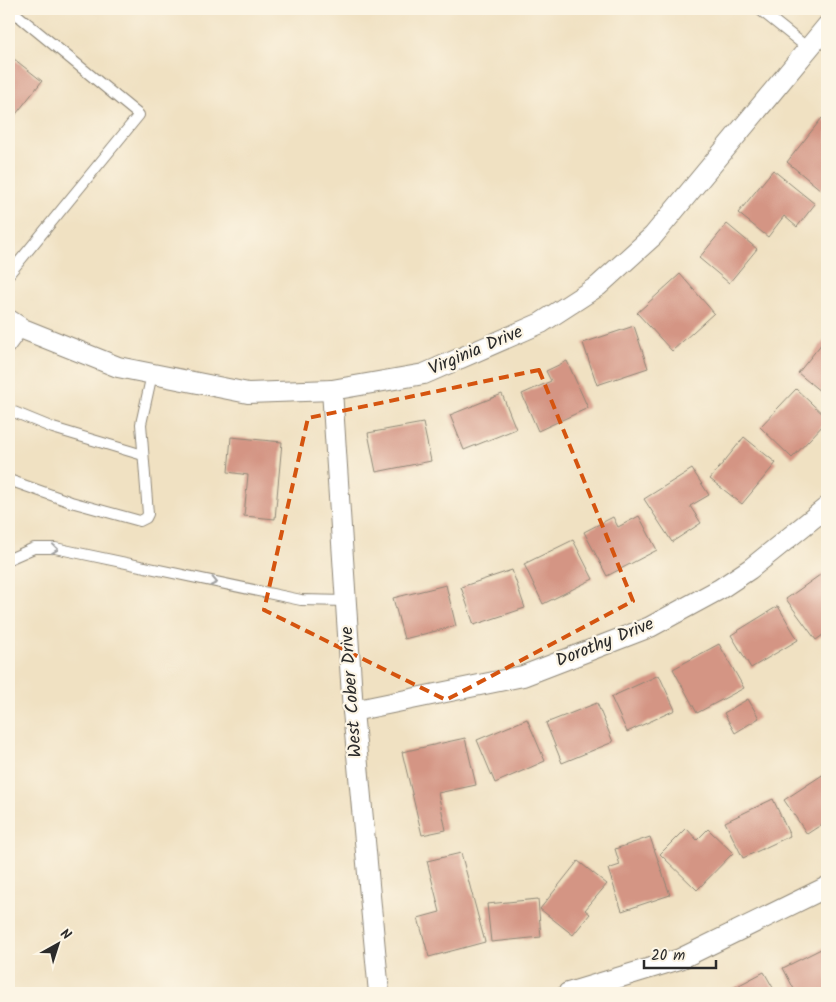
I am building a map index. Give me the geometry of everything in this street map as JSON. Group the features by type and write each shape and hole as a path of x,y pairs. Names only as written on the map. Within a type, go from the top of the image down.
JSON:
{"street":[{"name":"Virginia Drive","path":"16,324 118,367 248,393 332,390 424,374 541,323 598,286 653,236 827,26"},
{"name":"West Cober Drive","path":"332,390 353,711 379,993"},
{"name":"Dorothy Drive","path":"353,711 523,676 650,628 750,570 827,507"},
{"path":"568,993 680,959 827,887"}],"lane":[{"path":"9,274 139,115 10,9"},
{"path":"760,9 809,48"},
{"path":"9,348 16,324"},
{"path":"9,480 71,502 140,521 146,518 148,514 143,455 142,412 152,374"},
{"path":"9,410 53,428 143,455"},
{"path":"9,559 34,548 55,548 301,600 346,601"}],"highlighted area":[{"path":"539,370 633,601 446,700 264,610 308,418"}],"building":[{"path":"9,55 42,81 9,123"},
{"path":"822,118 827,122 827,182 821,190 787,162"},
{"path":"773,170 815,204 797,227 784,216 768,237 738,213"},
{"path":"727,224 757,249 729,283 699,258"},
{"path":"680,274 714,313 672,351 637,313"},
{"path":"634,326 648,368 597,385 583,343"},
{"path":"827,337 827,397 798,373"},
{"path":"567,361 588,408 538,431 522,394 551,381 546,371"},
{"path":"796,389 827,418 827,421 792,458 760,427"},
{"path":"502,394 516,429 464,450 450,415"},
{"path":"423,423 431,461 376,472 368,433"},
{"path":"231,437 282,442 275,519 244,516 248,475 228,472"},
{"path":"744,437 776,463 742,504 710,479"},
{"path":"692,469 709,495 690,506 701,523 672,542 644,499"},
{"path":"639,516 657,550 607,576 584,532 613,517 618,527"},
{"path":"573,540 593,579 543,604 524,564"},
{"path":"512,570 525,608 474,625 461,587"},
{"path":"827,570 827,632 816,640 786,599"},
{"path":"446,585 456,626 404,639 393,598"},
{"path":"778,606 798,640 751,668 731,635"},
{"path":"719,644 744,688 697,713 673,669"},
{"path":"659,675 675,710 627,732 611,697"},
{"path":"748,699 759,718 735,733 724,713"},
{"path":"597,703 613,742 562,763 546,723"},
{"path":"527,719 545,761 495,783 477,740"},
{"path":"465,738 476,785 438,793 446,830 422,835 402,752"},
{"path":"827,772 827,821 807,834 784,800"},
{"path":"773,799 790,836 743,858 725,822"},
{"path":"686,828 697,840 708,829 733,853 697,890 660,854"},
{"path":"650,837 670,895 622,911 608,869 620,865 615,849"},
{"path":"461,853 485,942 429,957 418,918 440,912 427,861"},
{"path":"578,861 607,884 585,910 590,914 573,935 540,909"},
{"path":"538,899 541,937 491,942 487,904"},
{"path":"827,946 827,993 826,991 821,993 796,993 783,968"},
{"path":"764,972 776,993 724,993"}]}
